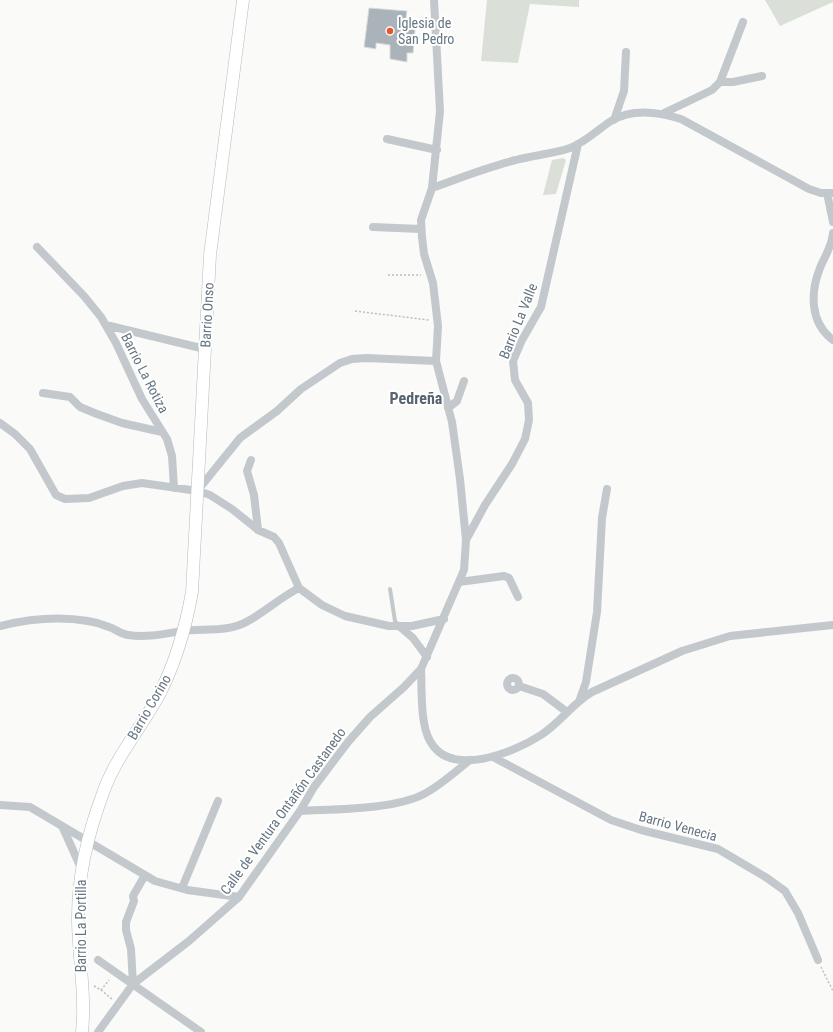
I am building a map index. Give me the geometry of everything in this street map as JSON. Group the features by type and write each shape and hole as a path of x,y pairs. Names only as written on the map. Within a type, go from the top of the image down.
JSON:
{"main road":[{"name":"Barrio Onso","path":"184,631 192,592 205,348 214,216 243,0"},
{"name":"Barrio Corino","path":"87,845 113,768 160,693 184,631"},
{"name":"Barrio La Portilla","path":"82,1032 82,983 78,919 81,868 87,845"}],"street":[{"name":"Calle de Ventura Ontañón Castanedo","path":"98,1032 133,984 200,932 239,897 300,810 314,787 348,742 370,717 404,687 421,669 464,570 466,540 460,479 448,408 436,361 437,321 433,283 424,254 421,220 424,207 432,188 440,111 434,0"},
{"path":"664,113 706,94 720,82 743,22"},
{"path":"614,120 624,91 626,52"},
{"path":"720,82 733,82 762,76"},
{"path":"432,188 484,168 569,148 592,136 622,116 642,112 664,113 693,125 809,189 821,194 830,193 833,222"},
{"path":"386,139 436,150"},
{"name":"Barrio La Valle","path":"466,540 485,505 512,464 525,439 529,420 528,403 515,380 513,362 522,340 541,307 578,144"},
{"path":"373,227 422,229"},
{"path":"833,233 832,242 817,277 814,296 817,322 823,333 833,340"},
{"name":"Barrio La Rotiza","path":"37,247 84,296 106,325 142,399 167,439 172,456 174,488"},
{"name":"Barrio La Rotiza","path":"106,325 205,348"},
{"path":"198,491 240,438 316,378 340,363 352,359 366,358 436,361"},
{"path":"448,408 457,401 464,381"},
{"name":"Barrio La Rotiza","path":"43,393 70,397 80,408 122,422 162,432"},
{"path":"0,423 15,434 30,449 56,495 65,499 89,498 123,486 142,483 198,491 210,495 232,509 258,530 274,537 279,543 299,588 322,605 345,616 367,622 399,626 412,626 444,619"},
{"path":"251,460 247,471 254,495 258,530"},
{"path":"580,699 586,682 597,612 602,518 607,489"},
{"path":"459,582 504,576 509,578 518,596"},
{"path":"0,626 18,621 67,619 88,621 110,627 125,635 162,635 184,631 232,628 248,622 278,600 299,588"},
{"path":"421,669 424,718 429,740 434,747 444,754 458,760 470,760 493,757 516,749 542,735 580,699 658,661 702,644 730,636 755,632 833,625"},
{"path":"399,626 413,638 427,657"},
{"path":"520,686 543,694 568,712"},
{"name":"Barrio Venecia","path":"493,757 611,820 641,830 718,849 767,878 785,891 798,913 818,960"},
{"path":"300,810 366,806 398,802 423,795 444,781 470,760"},
{"path":"182,888 218,802"},
{"path":"0,805 30,807 87,845 155,881 182,888 239,897"},
{"path":"63,828 81,868"},
{"path":"70,845 87,845"},
{"path":"133,984 131,949 126,930 126,922 134,901 134,896 145,875"},
{"name":"Barrio La Portilla","path":"98,960 201,1032"}],"lane":[{"path":"390,589 395,620 399,626"}],"path":[{"path":"388,275 431,274"},
{"path":"355,311 437,321"},
{"path":"818,960 833,991"},
{"path":"101,990 114,971"},
{"path":"82,983 86,982 101,990 119,1004"}],"shaded area":[{"path":"487,0 579,0 579,7 530,4 518,63 481,61"},
{"path":"765,0 833,0 833,2 780,26"},
{"path":"563,158 566,160 556,194 543,195 552,160"}],"building":[{"name":"Iglesia de San Pedro","path":"369,8 407,11 406,18 416,19 413,53 407,53 407,62 390,59 390,45 376,43 376,49 364,47"}],"place":[{"name":"Iglesia de San Pedro","path":"390,31"}],"district":[{"name":"Pedreña","path":"416,398"}]}
